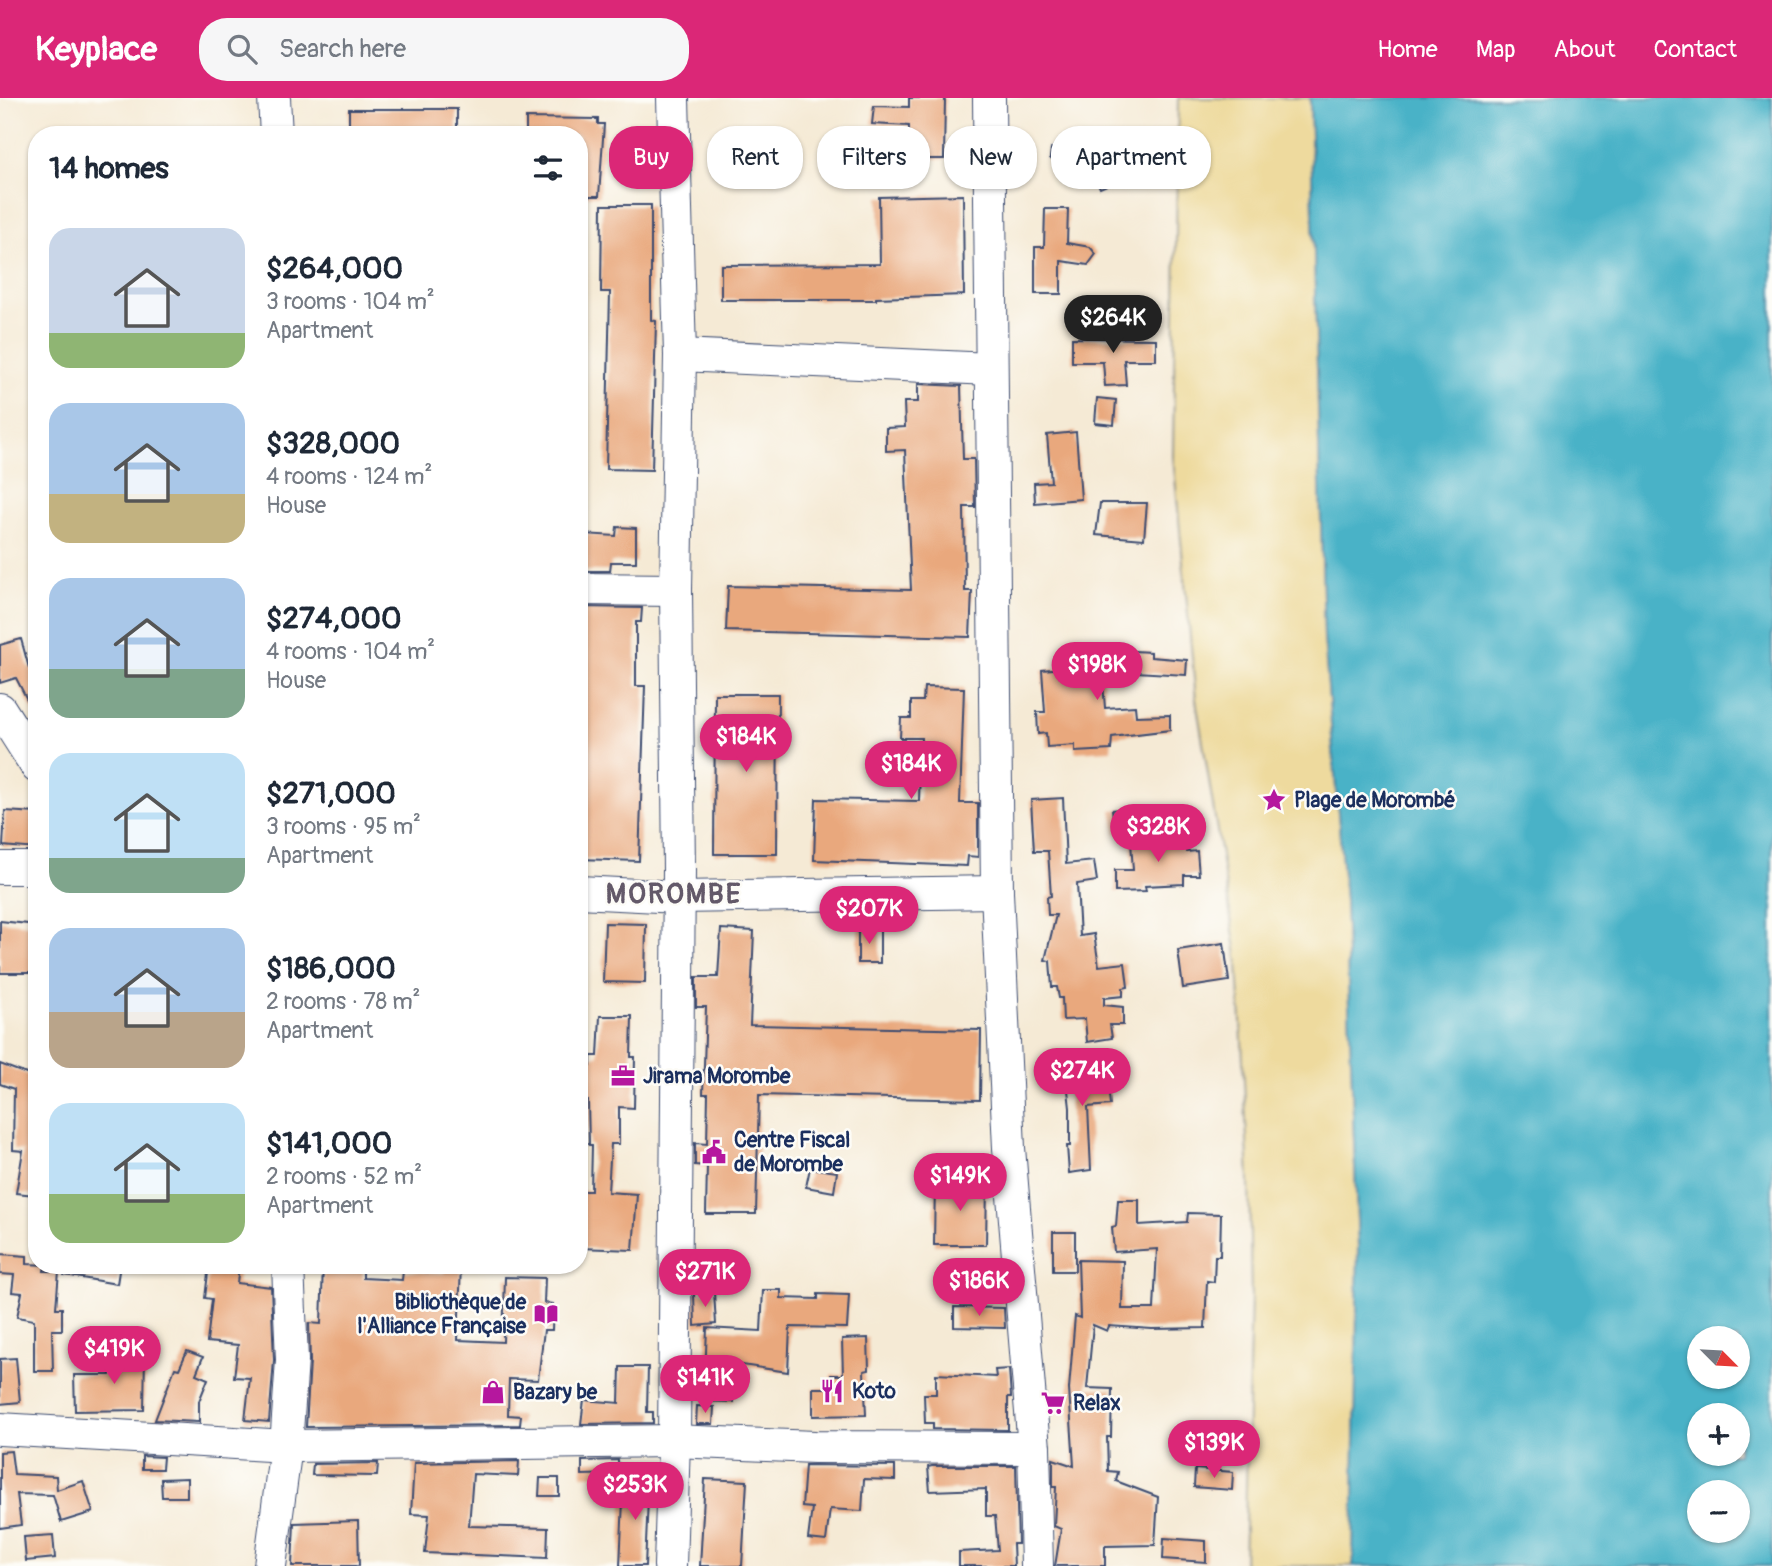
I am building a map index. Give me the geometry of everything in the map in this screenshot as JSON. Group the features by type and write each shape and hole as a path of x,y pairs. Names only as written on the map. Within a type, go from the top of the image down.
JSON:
{"street":[{"path":"274,98 276,126"},
{"path":"670,1566 674,1441 678,897 676,590 680,355 673,98"},
{"path":"989,98 997,892 1009,1148 1034,1448 1037,1566"},
{"path":"680,355 991,369"},
{"path":"588,589 676,590"},
{"path":"0,709 28,753"},
{"path":"0,867 28,868"},
{"path":"588,892 678,897 997,892"},
{"path":"270,1566 286,1446 292,1360 288,1274"},
{"path":"0,1429 286,1446 674,1441 815,1447 1034,1448"}],"sand":[{"name":"Plage de Morombé","path":"1178,98 1310,98 1324,637 1345,901 1358,1247 1353,1566 1244,1566 1251,1296 1249,1179 1238,962 1196,699 1173,456 1177,189 1211,189 1211,126 1178,126"}],"water":[{"path":"1310,98 1772,98 1772,1566 1353,1566 1358,1247 1345,901 1324,637"}],"building":[{"path":"909,98 945,98 944,159 930,159 930,126 872,124 874,106 909,107"},
{"path":"349,109 457,109 457,126 349,126"},
{"path":"526,118 598,119 598,124 604,124 599,196 588,196 588,126 526,126"},
{"path":"963,195 964,295 876,300 721,300 721,265 880,264 879,197"},
{"path":"602,205 651,205 651,320 656,321 652,470 606,469 610,292 601,292"},
{"path":"1045,209 1068,209 1067,243 1090,247 1096,254 1088,265 1061,261 1061,294 1035,294 1035,247 1044,247"},
{"path":"1072,338 1156,339 1156,360 1124,360 1126,385 1105,386 1103,362 1072,362"},
{"path":"918,384 961,386 963,459 974,459 975,507 964,507 965,591 972,591 970,637 726,631 728,586 911,590 905,450 886,451 886,428 905,427 904,402 918,402"},
{"path":"1097,398 1116,400 1114,425 1095,423"},
{"path":"1076,432 1081,499 1035,503 1034,483 1051,482 1047,435"},
{"path":"1100,503 1147,503 1144,539 1096,535"},
{"path":"617,527 636,528 636,562 611,562 610,571 588,571 588,534 616,536"},
{"path":"588,607 642,608 641,622 636,622 636,686 645,686 639,861 588,859"},
{"path":"21,639 28,664 28,701 16,678 0,683 0,645"},
{"path":"1115,650 1151,652 1151,657 1187,660 1186,675 1102,670 1105,708 1135,706 1136,716 1170,715 1170,730 1112,737 1111,750 1075,752 1075,745 1047,747 1046,733 1038,734 1037,712 1045,712 1042,670 1074,667 1074,659 1115,654"},
{"path":"924,687 964,688 960,803 978,803 978,857 968,856 967,866 814,860 816,799 919,801 921,738 900,738 901,718 911,718 911,701 923,701"},
{"path":"715,694 778,694 777,854 714,854"},
{"path":"1063,798 1066,864 1094,861 1097,881 1077,884 1080,936 1094,934 1099,966 1125,963 1128,987 1123,988 1123,996 1104,998 1104,1005 1123,1007 1123,1025 1110,1025 1112,1038 1087,1042 1085,1019 1063,1020 1062,998 1059,998 1057,987 1052,987 1050,961 1045,960 1056,915 1048,915 1047,897 1051,896 1048,851 1034,851 1031,800"},
{"path":"1140,807 1142,830 1116,834 1112,810"},
{"path":"5,811 28,812 28,848 3,846"},
{"path":"1184,833 1187,852 1197,851 1199,875 1184,875 1184,884 1145,886 1146,891 1115,892 1115,870 1133,870 1131,842"},
{"path":"0,921 28,924 28,973 0,973"},
{"path":"605,923 646,924 645,983 603,982"},
{"path":"721,929 754,931 750,1025 981,1030 980,1100 759,1095 756,1214 706,1214 707,1166 695,1165 695,1143 707,1144 708,1094 703,1094 706,1007 696,1007 696,977 718,977"},
{"path":"858,929 880,929 880,963 858,963"},
{"path":"1224,943 1229,981 1183,988 1178,950"},
{"path":"600,1016 632,1016 631,1057 635,1057 634,1108 619,1107 619,1144 611,1144 608,1192 637,1194 633,1250 588,1248 588,1191 591,1191 592,1145 589,1145 588,1066 591,1066 591,1056 598,1056"},
{"path":"1090,1051 1093,1087 1108,1085 1110,1105 1088,1107 1091,1170 1069,1173 1067,1146 1070,1146 1070,1108 1064,1054"},
{"path":"0,1064 28,1075 28,1194 16,1193 23,1151 13,1150 14,1089 0,1084"},
{"path":"810,1168 837,1172 834,1192 806,1187"},
{"path":"935,1180 987,1180 986,1245 934,1245"},
{"path":"1118,1200 1139,1200 1139,1225 1187,1222 1188,1213 1221,1214 1220,1256 1215,1256 1214,1282 1207,1281 1205,1328 1152,1329 1109,1326 1107,1331 1093,1325 1087,1388 1112,1389 1111,1437 1107,1437 1108,1471 1118,1472 1116,1481 1158,1497 1155,1545 1105,1546 1105,1566 1055,1566 1061,1529 1054,1526 1056,1487 1053,1487 1053,1459 1074,1466 1069,1389 1075,1316 1080,1318 1078,1260 1123,1261 1122,1309 1154,1309 1157,1249 1114,1252 1112,1227 1116,1226"},
{"path":"1053,1232 1075,1232 1075,1271 1053,1271"},
{"path":"0,1254 27,1256 28,1274 59,1274 56,1308 62,1308 62,1330 52,1330 53,1371 34,1371 34,1320 17,1317 22,1293 12,1292 14,1275 0,1274"},
{"path":"64,1274 119,1274 117,1284"},
{"path":"208,1274 238,1274 237,1283 271,1287 274,1360 269,1422 245,1420 250,1378 234,1377 238,1345 207,1342 212,1299 205,1298"},
{"path":"323,1274 363,1274 363,1278 402,1280 403,1274 461,1274 458,1340 503,1342 505,1277 545,1278 544,1303 553,1304 552,1330 544,1330 538,1380 509,1379 508,1415 521,1416 520,1425 306,1427 309,1323 321,1324"},
{"path":"763,1290 781,1290 781,1298 818,1299 818,1294 849,1295 847,1328 790,1327 788,1372 735,1364 733,1402 704,1401 707,1328 761,1331"},
{"path":"714,1292 716,1324 695,1326 694,1293"},
{"path":"954,1307 1004,1308 1005,1328 954,1327"},
{"path":"868,1338 869,1370 864,1371 866,1415 813,1416 813,1388 831,1388 831,1375 843,1375 842,1339"},
{"path":"187,1351 203,1357 196,1374 208,1379 199,1401 199,1422 155,1420 175,1368 179,1369"},
{"path":"111,1352 145,1353 144,1410 75,1411 74,1375 110,1375"},
{"path":"16,1358 20,1402 0,1404 0,1359"},
{"path":"620,1367 648,1367 647,1412 653,1412 653,1423 581,1424 584,1400 619,1403"},
{"path":"1009,1369 1011,1397 1008,1397 1008,1430 933,1429 933,1423 925,1423 924,1394 936,1394 936,1374 996,1377 995,1370"},
{"path":"697,1406 714,1407 713,1424 696,1424"},
{"path":"11,1451 14,1474 56,1476 57,1490 83,1481 93,1512 61,1522 53,1495 17,1494 21,1525 0,1528 0,1452"},
{"path":"142,1456 163,1457 162,1469 142,1469"},
{"path":"618,1460 619,1474 582,1475 582,1461"},
{"path":"519,1461 518,1476 473,1474 469,1526 548,1528 547,1558 425,1553 429,1515 411,1514 414,1463"},
{"path":"378,1463 377,1476 312,1475 313,1464"},
{"path":"805,1465 895,1466 895,1480 864,1479 862,1511 830,1509 826,1541 808,1539 812,1508 802,1507"},
{"path":"1016,1466 1018,1544 1013,1544 1014,1566 959,1566 959,1552 998,1550 995,1516 986,1516 986,1489 930,1491 928,1467"},
{"path":"1195,1469 1233,1472 1232,1490 1194,1487"},
{"path":"649,1476 645,1566 620,1566 624,1478"},
{"path":"187,1478 187,1497 162,1497 161,1479"},
{"path":"540,1478 559,1478 559,1496 539,1496"},
{"path":"705,1479 747,1481 742,1566 700,1566"},
{"path":"358,1521 359,1566 292,1566 294,1523"},
{"path":"53,1535 55,1558 26,1561 24,1537"},
{"path":"1164,1538 1206,1541 1206,1562 1163,1559"}],"place":[{"name":"Plage de Morombé","path":"1274,800"},
{"name":"Jirama Morombe","path":"623,1076"},
{"name":"Centre Fiscal de Morombe","path":"714,1152"},
{"name":"Bibliothèque de l'Alliance Française","path":"546,1314"},
{"name":"Koto","path":"832,1391"},
{"name":"Bazary be","path":"493,1392"},
{"name":"Relax","path":"1053,1403"}],"district":[{"name":"MOROMBE","path":"674,893"}]}
